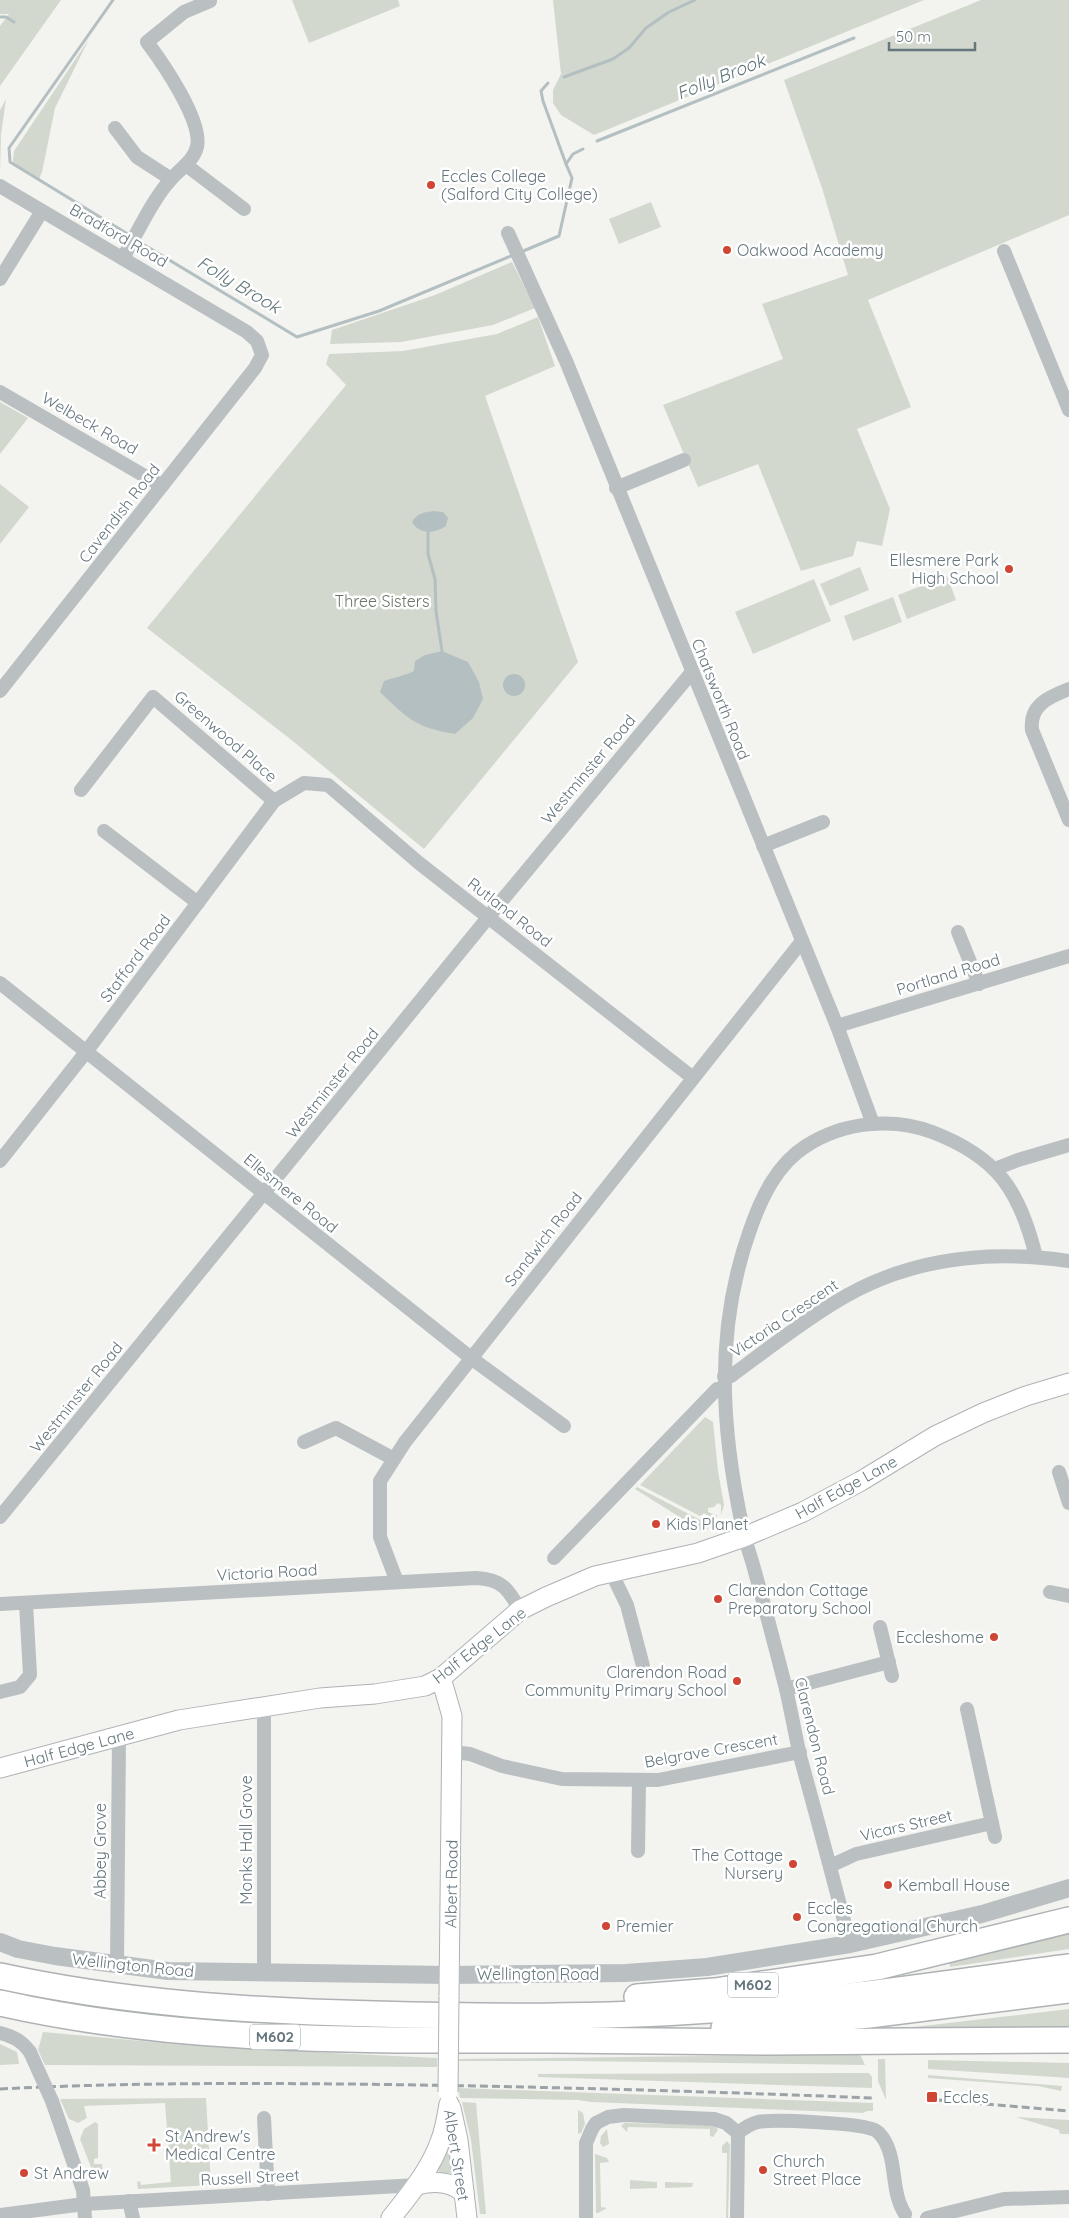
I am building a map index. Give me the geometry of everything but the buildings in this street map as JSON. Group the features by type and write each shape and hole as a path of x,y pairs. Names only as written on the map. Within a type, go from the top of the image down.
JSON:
{"highway":[{"name":"M602","path":"432,2015 715,1991 830,1975 939,1953 1069,1920"},
{"name":"M602","path":"0,1976 98,1994 283,2012 432,2015 606,2015 710,2010 867,1994 1069,1967"},
{"name":"M602","path":"552,2040 688,2031 869,2015 1069,1990"},
{"name":"M602","path":"0,2003 111,2023 292,2038 368,2041 777,2042 1069,2040"}],"main road":[{"name":"Half Edge Lane","path":"0,1768 179,1720 320,1698 424,1686 441,1678 520,1610 568,1587 611,1572 698,1553 744,1537 803,1512 861,1481 935,1436 983,1413 1026,1396 1069,1383"},
{"name":"Albert Road","path":"441,1678 452,1716 449,2098"},
{"path":"391,2218 417,2185 440,2142 449,2098"},
{"name":"Albert Street","path":"449,2098 455,2122 467,2218"},
{"path":"417,2185 446,2183 464,2193"}],"street":[{"path":"123,258 171,179 186,165 197,147 194,127 176,83 143,37 178,16 190,4 210,1"},
{"path":"115,128 138,156 171,179"},
{"path":"186,165 244,209"},
{"name":"Bradford Road","path":"0,186 247,332 257,341 262,355"},
{"path":"0,279 42,211"},
{"name":"Chatsworth Road","path":"510,237 566,361 616,488 837,1026 873,1124"},
{"path":"1004,251 1069,410"},
{"name":"Cavendish Road","path":"0,691 255,368 262,355"},
{"name":"Welbeck Road","path":"0,392 162,486"},
{"path":"616,488 684,460"},
{"name":"Westminster Road","path":"0,1517 265,1194 488,917 692,672"},
{"path":"1069,689 1047,698 1038,705 1031,722 1032,730 1069,820"},
{"name":"Greenwood Place","path":"81,790 153,697 274,801"},
{"name":"Rutland Road","path":"304,783 328,785 419,863 693,1078"},
{"name":"Stafford Road","path":"0,1161 86,1052 274,801 304,783"},
{"path":"764,846 823,822"},
{"path":"104,832 198,903"},
{"path":"958,932 979,984"},
{"name":"Sandwich Road","path":"397,1582 380,1537 380,1481 405,1442 802,941"},
{"name":"Portland Road","path":"837,1026 1069,956"},
{"name":"Ellesmere Road","path":"0,983 471,1358 564,1426"},
{"name":"Clarendon Road","path":"850,1944 800,1752 786,1689 744,1537 729,1457 724,1383 730,1311 738,1268 754,1220 767,1191 786,1162 797,1151 810,1143 839,1130 873,1124 899,1125 930,1131 971,1150 995,1169 1019,1202 1025,1216 1036,1257"},
{"path":"995,1169 1024,1158 1069,1145"},
{"name":"Victoria Crescent","path":"554,1558 731,1376 834,1302 888,1276 914,1267 952,1259 992,1256 1036,1257 1069,1261"},
{"path":"304,1442 336,1428 394,1459"},
{"path":"1059,1472 1069,1503"},
{"path":"611,1572 627,1606 643,1666"},
{"name":"Victoria Road","path":"0,1604 476,1578 493,1580 506,1588 520,1610"},
{"path":"1050,1592 1069,1597"},
{"path":"0,1692 20,1687 30,1675 26,1604"},
{"path":"880,1627 892,1676"},
{"path":"786,1689 889,1662"},
{"name":"Monks Hall Grove","path":"264,1707 264,1973"},
{"path":"968,1715 995,1837"},
{"name":"Abbey Grove","path":"117,1965 119,1736"},
{"name":"Belgrave Crescent","path":"452,1752 470,1754 502,1766 562,1778 639,1781 658,1780 800,1752"},
{"path":"638,1851 639,1781"},
{"name":"Vicars Street","path":"830,1866 856,1854 992,1823"},
{"name":"Wellington Road","path":"0,1942 27,1951 117,1965 175,1971 449,1974 626,1973 707,1967 850,1944 982,1914 1069,1888"},
{"path":"0,2033 23,2042 30,2052 52,2101 83,2190 86,2218"},
{"path":"586,2218 586,2143 592,2128 602,2120 624,2115 714,2119 726,2123 738,2133"},
{"path":"264,2118 268,2194"},
{"path":"738,2133 753,2124 768,2121 855,2125 872,2129 883,2137 890,2150 897,2200 907,2217"},
{"path":"736,2218 738,2133"},
{"name":"Russell Street","path":"0,2215 84,2204 417,2185"},
{"path":"927,2218 1004,2199 1069,2197"},
{"path":"129,2201 133,2218"}],"green space":[{"path":"0,0 61,0 0,86 0,26 9,14 0,14"},
{"path":"292,0 398,0 400,6 309,43"},
{"path":"553,0 924,0 594,135 561,115 553,103 553,90 561,74"},
{"path":"981,0 1069,0 1069,215 868,300 911,407 857,429 890,509 882,546 857,541 853,556 801,571 758,464 698,487 663,405 783,359 762,304 848,275 822,188 784,80"},
{"path":"89,39 55,108 39,179 16,166 13,161 14,151"},
{"path":"6,99 1,135 0,173 0,110"},
{"path":"651,202 661,227 619,244 609,219"},
{"path":"512,262 535,308 493,325 401,342 330,344 332,330 435,295"},
{"name":"Three Sisters","path":"538,317 555,366 485,396 578,662 424,849 289,738 147,628 346,385 326,364 329,354 403,351 497,334"},
{"path":"0,402 28,418 0,454"},
{"path":"0,484 29,507 0,544"},
{"path":"860,567 869,590 830,606 820,584"},
{"path":"947,576 956,600 907,619 898,595"},
{"path":"814,579 831,621 753,654 735,612"},
{"path":"893,597 902,622 853,641 844,616"},
{"path":"705,1417 713,1422 724,1505 721,1515 721,1505 718,1503 714,1507 708,1508 708,1512 718,1516 714,1517 704,1513 700,1516 640,1485"},
{"path":"637,1487 710,1525 705,1533 635,1489"},
{"path":"1069,1931 1069,1949 950,1967 949,1960"},
{"path":"1069,2009 1069,2031 879,2031"},
{"path":"43,2032 208,2047 437,2058 437,2067 45,2065 38,2050"},
{"path":"0,2044 17,2052 19,2064 0,2065"},
{"path":"860,2054 865,2065 458,2061 458,2059"},
{"path":"878,2059 885,2059 886,2100 878,2081"},
{"path":"928,2060 1069,2063 1069,2078 928,2069"},
{"path":"869,2073 872,2077 872,2088 538,2077 538,2074"},
{"path":"928,2075 1062,2086 1061,2091 1038,2086 928,2078"},
{"path":"458,2088 873,2103 873,2111 863,2113 578,2100 460,2098"},
{"path":"206,2098 211,2185 138,2189 137,2182 140,2181 141,2185 171,2182 165,2103 84,2106 87,2118 78,2123 69,2119 60,2099"},
{"path":"462,2102 476,2103 486,2214 480,2214 471,2140"},
{"path":"578,2110 583,2113 585,2124 581,2133 578,2134"},
{"path":"1016,2117 1069,2120 1069,2134 1060,2134 1059,2130"},
{"path":"95,2122 98,2124 98,2158 94,2159 94,2164 102,2164 103,2179 99,2179 92,2170 80,2139 84,2129"},
{"path":"624,2123 715,2125 718,2130 713,2137 710,2136 710,2129 628,2127 627,2132 621,2126"},
{"path":"607,2129 609,2144 603,2147 600,2143 601,2136"},
{"path":"447,2134 457,2169 451,2173 440,2173 434,2166"},
{"path":"727,2141 730,2145 728,2218 726,2218 727,2153 722,2153 722,2146"},
{"path":"595,2154 607,2158 609,2162 600,2163 601,2207 607,2208 598,2213 596,2213"},
{"path":"630,2180 657,2182 657,2188 630,2189"},
{"path":"665,2182 693,2183 692,2187 665,2188"}],"shaded area":[{"path":"434,511 443,512 448,518 446,526 437,531 423,531 412,522 419,515"},
{"path":"442,651 468,662 479,682 483,699 473,718 455,734 421,725 405,715 380,692 384,681 414,671 415,661 425,655"},
{"path":"514,674 522,677 525,685 522,693 514,696 506,693 503,685 506,677"}],"waterway":[{"name":"Folly Brook","path":"113,0 9,148 10,162 131,236"},
{"path":"564,77 613,59 629,48 646,28 669,12 695,0"},
{"name":"Folly Brook","path":"0,17 6,17 14,22"},
{"name":"Folly Brook","path":"597,141 854,38"},
{"path":"548,83 541,91 543,101 566,164"},
{"name":"Folly Brook","path":"521,252 559,236 572,178 566,164 573,154 583,149"},
{"name":"Folly Brook","path":"136,240 297,337 379,311 513,255"},
{"path":"428,533 428,554 435,579 436,611 442,651"}],"railway":[{"path":"0,2089 173,2084 346,2084 609,2089 872,2098"},
{"path":"926,2099 1069,2111"}],"place":[{"name":"Eccles College (Salford City College)","path":"431,185"},
{"name":"Oakwood Academy","path":"727,250"},
{"name":"Ellesmere Park High School","path":"1009,569"},
{"name":"Kids Planet","path":"656,1524"},
{"name":"Clarendon Cottage Preparatory School","path":"718,1599"},
{"name":"Eccleshome","path":"994,1637"},
{"name":"Clarendon Road Community Primary School","path":"737,1681"},
{"name":"The Cottage Nursery","path":"793,1864"},
{"name":"Kemball House","path":"888,1885"},
{"name":"Eccles Congregational Church","path":"797,1917"},
{"name":"Premier","path":"606,1926"},
{"name":"Eccles","path":"932,2097"},
{"name":"St Andrew's Medical Centre","path":"154,2145"},
{"name":"Church Street Place","path":"763,2170"},
{"name":"St Andrew","path":"24,2173"}]}
